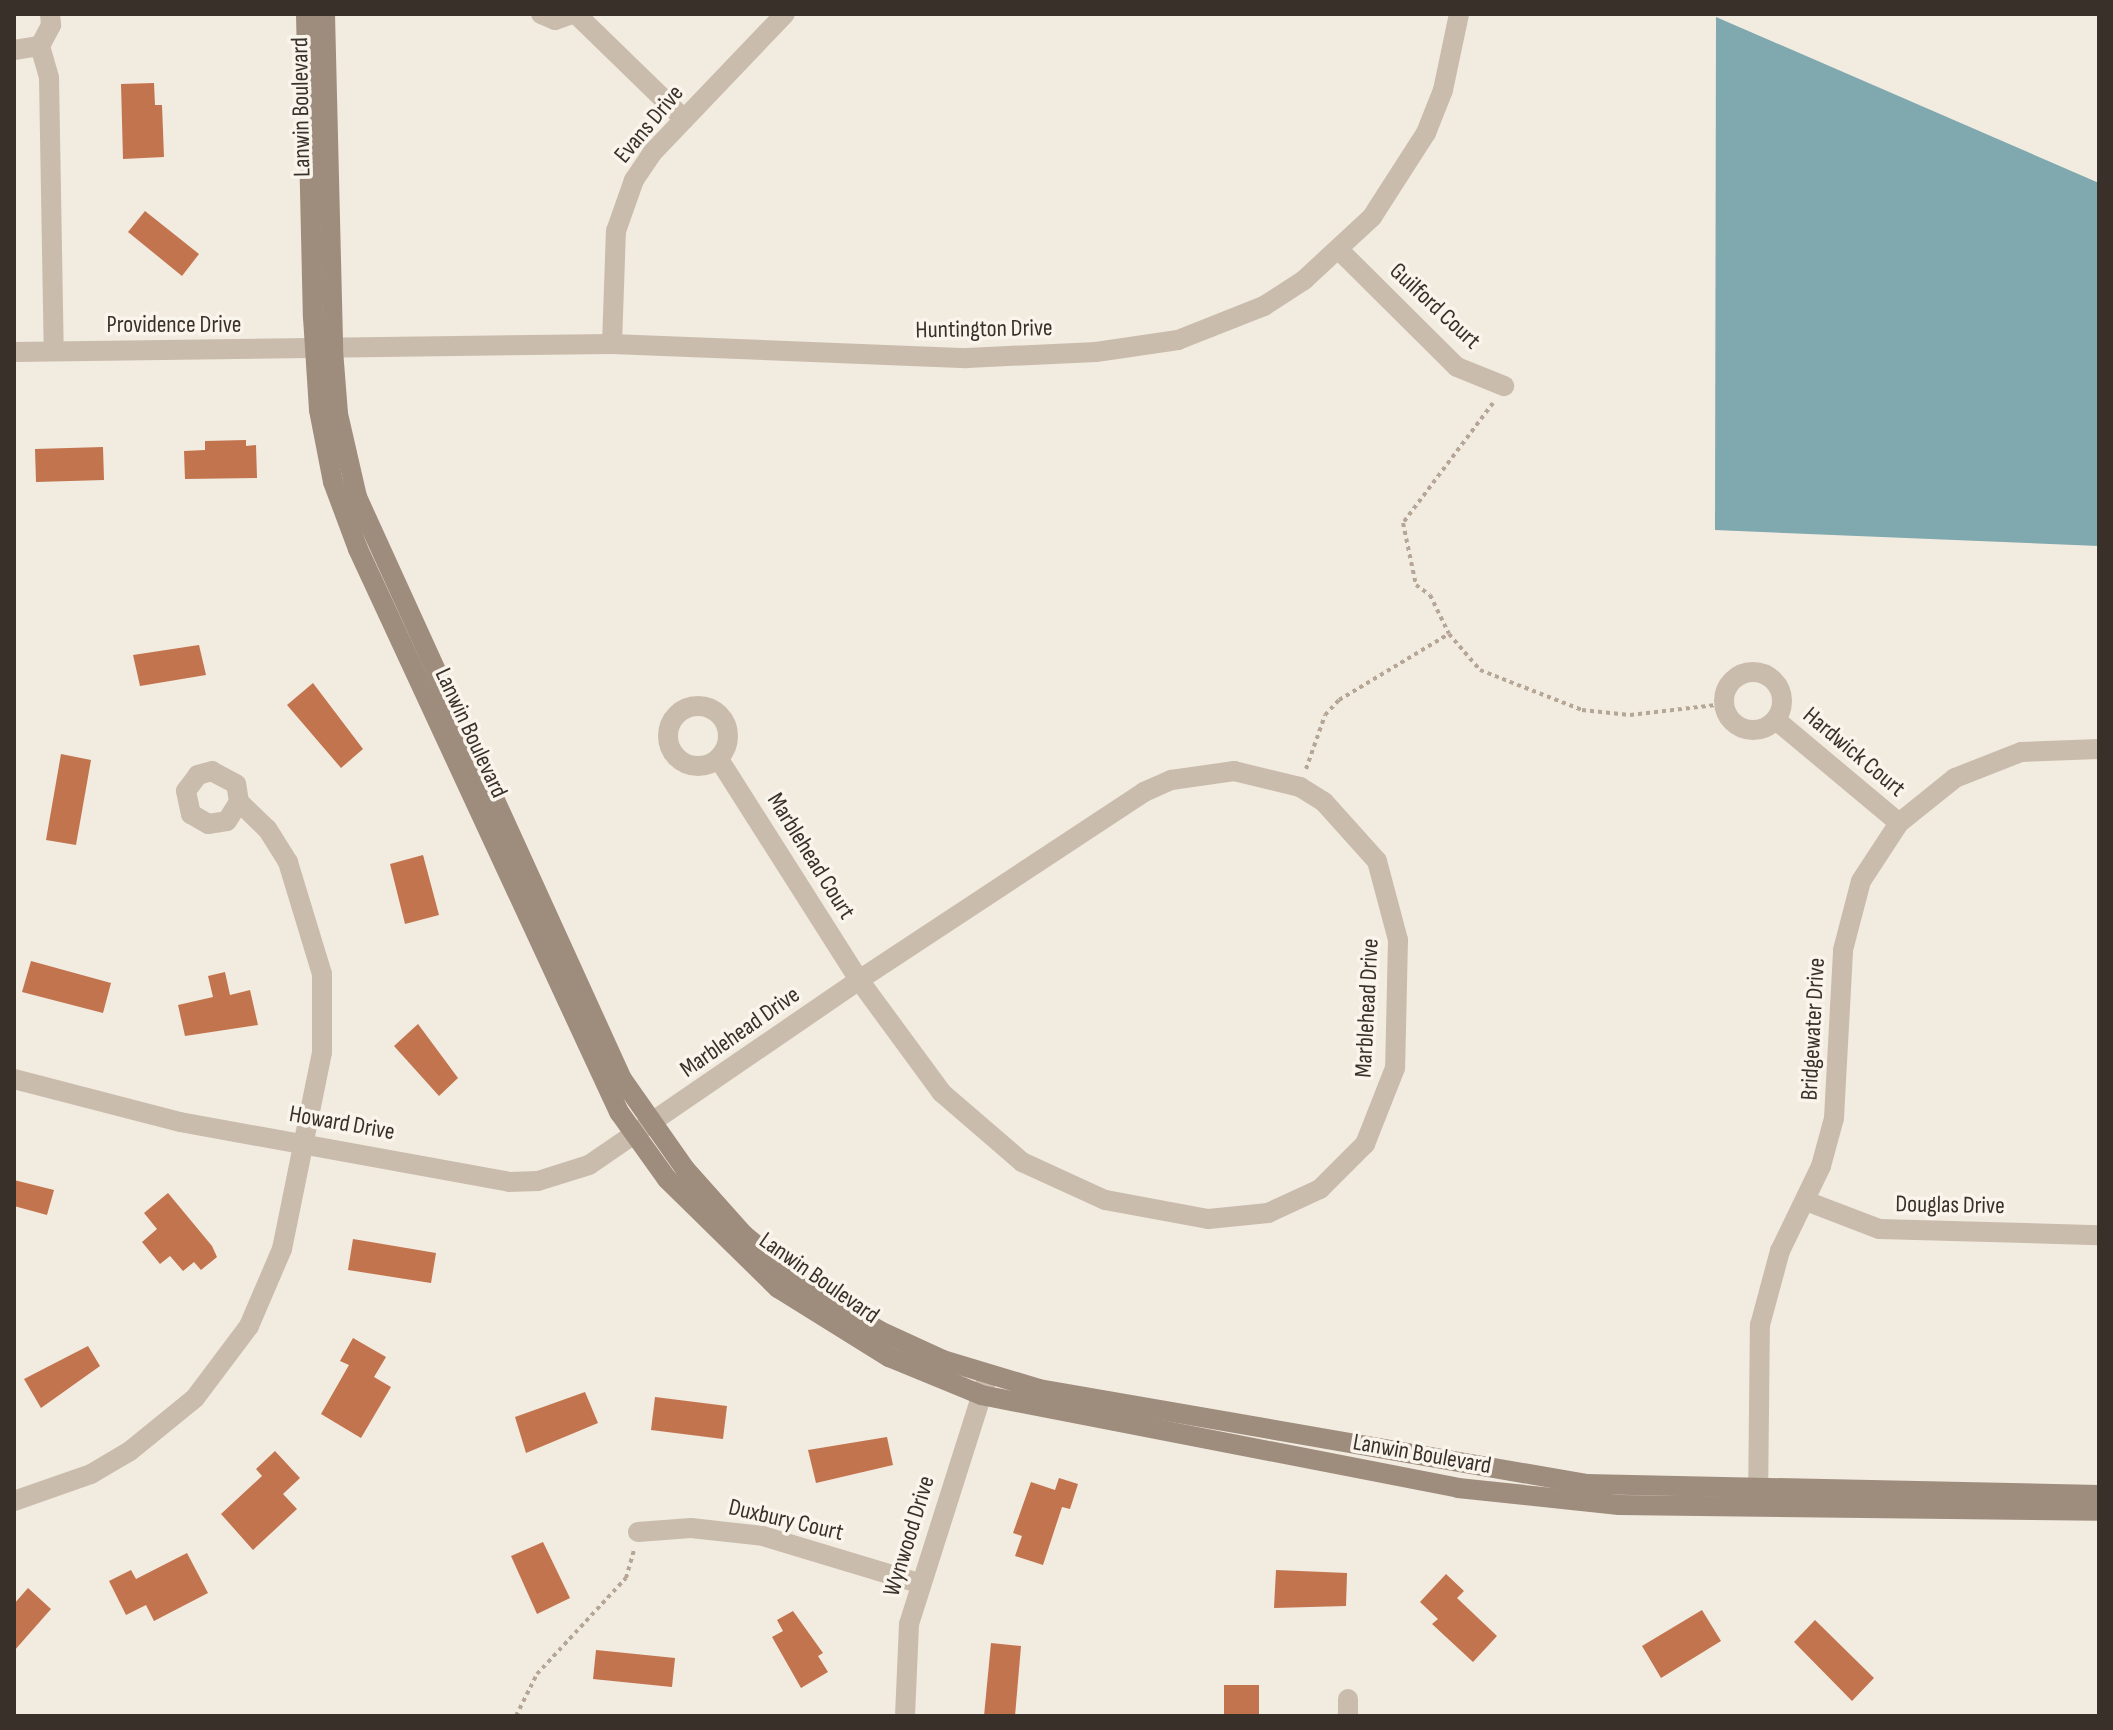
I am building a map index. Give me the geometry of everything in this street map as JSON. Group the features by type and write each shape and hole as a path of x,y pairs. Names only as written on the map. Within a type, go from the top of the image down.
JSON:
{"street":[{"path":"50,14 51,25 40,46 49,78 54,351"},
{"name":"Lanwin Boulevard","path":"306,14 333,482 358,549 601,1079 727,1244 778,1288 889,1357 981,1395 1473,1490 1619,1505 1758,1497 2099,1495"},
{"name":"Lanwin Boulevard","path":"324,350 325,14"},
{"path":"541,14 555,20 574,14 684,119"},
{"name":"Evans Drive","path":"612,344 612,262 624,203 652,153 785,14"},
{"name":"Huntington Drive","path":"324,350 612,344 967,358 1132,349 1236,319 1304,280 1340,251 1380,206 1426,133 1443,90 1459,14"},
{"path":"14,50 40,46"},
{"name":"Guilford Court","path":"1340,251 1457,367 1504,386"},
{"name":"Providence Drive","path":"14,352 324,350"},
{"name":"Hardwick Court","path":"1762,672 1781,691 1776,720 1762,730 1739,727 1724,704 1734,678 1762,672"},
{"name":"Hardwick Court","path":"1776,720 1899,823"},
{"name":"Bridgewater Drive","path":"1758,1497 1760,1325 1780,1251 1806,1201 1834,1118 1850,915 1861,881 1899,823 1955,778 2021,752 2099,749"},
{"name":"Marblehead Court","path":"719,759 859,980"},
{"name":"Marblehead Drive","path":"644,1133 859,980 1171,780 1234,771 1300,787 1363,839 1388,883 1398,940 1395,1068 1388,1098 1365,1144 1344,1170 1297,1202 1268,1213 1208,1219 1105,1200 1065,1185 1022,1162 960,1113 859,980"},
{"path":"14,1501 91,1474 130,1451 195,1398 224,1363 269,1285 305,1141 325,1013 315,935 288,862 267,829 239,802"},
{"name":"Howard Drive","path":"14,1079 180,1122 305,1141 509,1182 564,1176 644,1133"},
{"name":"Lanwin Boulevard","path":"644,1133 744,1235 811,1290 880,1331 988,1375 1512,1475 1758,1497 2099,1511"},
{"name":"Douglas Drive","path":"1806,1201 1879,1229 2099,1235"},
{"name":"Wynwood Drive","path":"905,1716 903,1666 919,1583 988,1375"},
{"name":"Duxbury Court","path":"638,1532 703,1529 763,1536 919,1583"}],"path":[{"path":"1504,386 1403,523 1416,585 1430,595 1449,634 1480,670 1582,710 1630,715 1724,704"},
{"path":"1300,787 1325,715 1339,700 1449,634"},
{"path":"516,1716 537,1674 626,1578 638,1532"}],"water":[{"path":"1716,17 2099,183 2099,546 1715,530"}],"building":[{"path":"154,83 155,105 162,105 164,157 123,159 121,84"},
{"path":"145,211 199,254 182,276 128,232"},
{"path":"246,440 246,446 256,445 257,478 185,479 184,451 205,450 205,441"},
{"path":"103,447 104,480 36,482 35,449"},
{"path":"199,645 206,675 140,686 133,655"},
{"path":"313,683 363,749 341,768 287,705"},
{"path":"61,754 91,760 76,845 46,840"},
{"path":"423,855 439,915 405,924 390,864"},
{"path":"31,961 111,983 103,1013 22,992"},
{"path":"225,972 230,995 250,990 258,1025 185,1036 178,1005 213,997 208,976"},
{"path":"418,1024 458,1078 439,1096 394,1046"},
{"path":"14,1180 54,1190 47,1215 14,1206"},
{"path":"168,1193 212,1246 217,1257 201,1270 194,1262 183,1271 170,1256 160,1264 142,1242 157,1229 144,1213"},
{"path":"353,1239 436,1253 431,1283 348,1270"},
{"path":"353,1338 386,1357 374,1377 391,1387 361,1438 321,1414 349,1365 340,1361"},
{"path":"88,1346 100,1366 41,1408 24,1379"},
{"path":"585,1392 598,1423 526,1453 515,1417"},
{"path":"655,1397 727,1406 723,1439 651,1430"},
{"path":"887,1437 893,1465 816,1483 808,1450"},
{"path":"275,1451 300,1478 283,1494 297,1509 253,1550 221,1514 262,1476 256,1469"},
{"path":"1059,1478 1078,1484 1070,1509 1062,1507 1043,1565 1015,1556 1022,1536 1013,1533 1031,1482 1055,1490"},
{"path":"543,1542 570,1598 537,1614 511,1556"},
{"path":"187,1553 208,1593 154,1621 146,1605 126,1615 109,1581 131,1570 136,1579"},
{"path":"1276,1570 1347,1573 1346,1606 1274,1608"},
{"path":"1446,1574 1464,1591 1457,1598 1497,1636 1473,1662 1432,1624 1438,1619 1420,1602"},
{"path":"28,1588 51,1609 14,1651 14,1604"},
{"path":"1702,1610 1721,1641 1661,1678 1642,1646"},
{"path":"793,1611 823,1653 818,1656 828,1672 801,1688 772,1637 783,1631 777,1620"},
{"path":"1815,1620 1874,1678 1852,1701 1794,1642"},
{"path":"991,1643 1021,1646 1015,1716 984,1716"},
{"path":"596,1650 675,1658 672,1687 593,1679"},
{"path":"1224,1685 1259,1685 1259,1716 1224,1716"}]}
